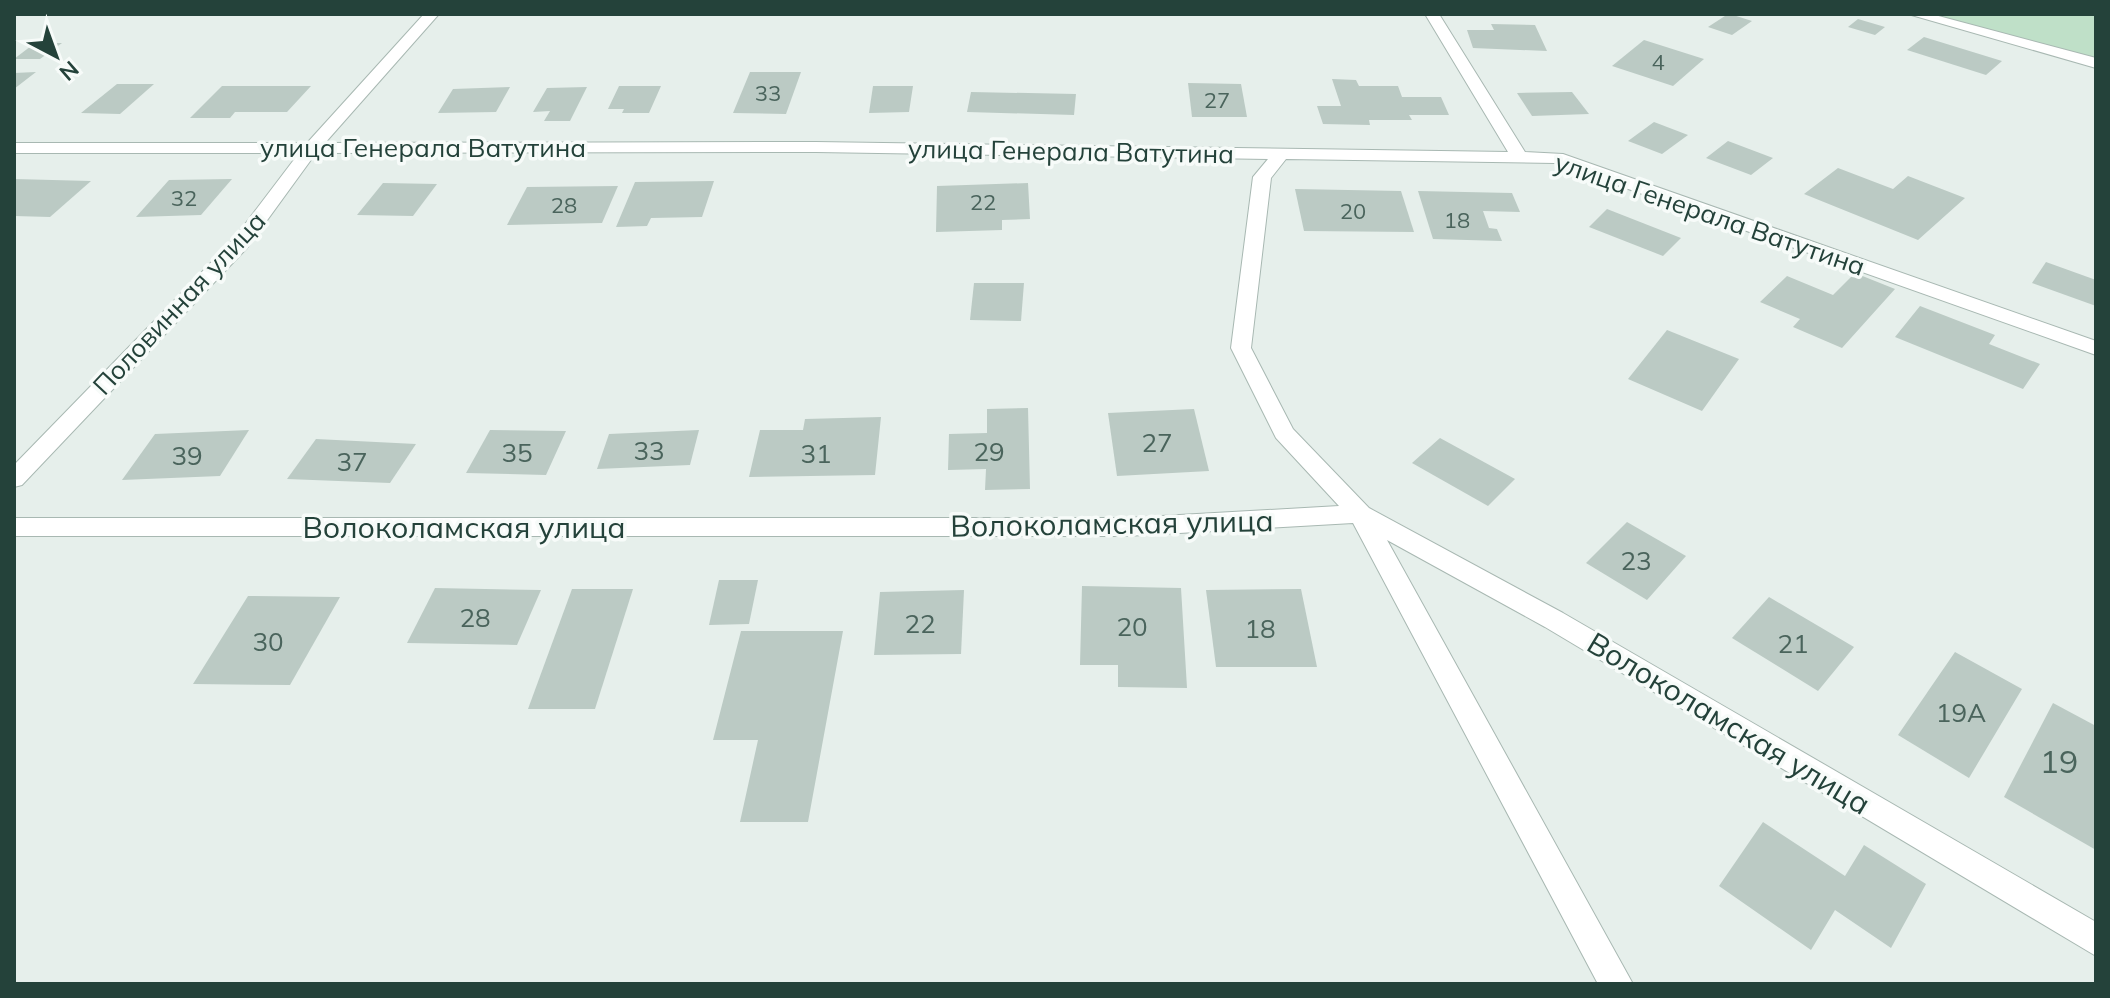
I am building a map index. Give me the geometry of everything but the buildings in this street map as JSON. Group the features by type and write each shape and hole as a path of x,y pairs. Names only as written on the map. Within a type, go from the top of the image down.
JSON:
{"street":[{"name":"Половинная улица","path":"14,479 240,244 312,147 432,14"},
{"path":"1432,14 1518,155"},
{"path":"1915,14 2096,63"},
{"name":"улица Генерала Ватутина","path":"14,148 816,147 1518,155 1557,158 2096,348"},
{"path":"1281,154 1262,177 1241,348 1284,433 1360,514 1616,984"},
{"name":"Волоколамская улица","path":"14,527 1126,527 1360,514 1554,620 2096,940"}],"green space":[{"path":"1929,14 2096,14 2096,61"}]}
